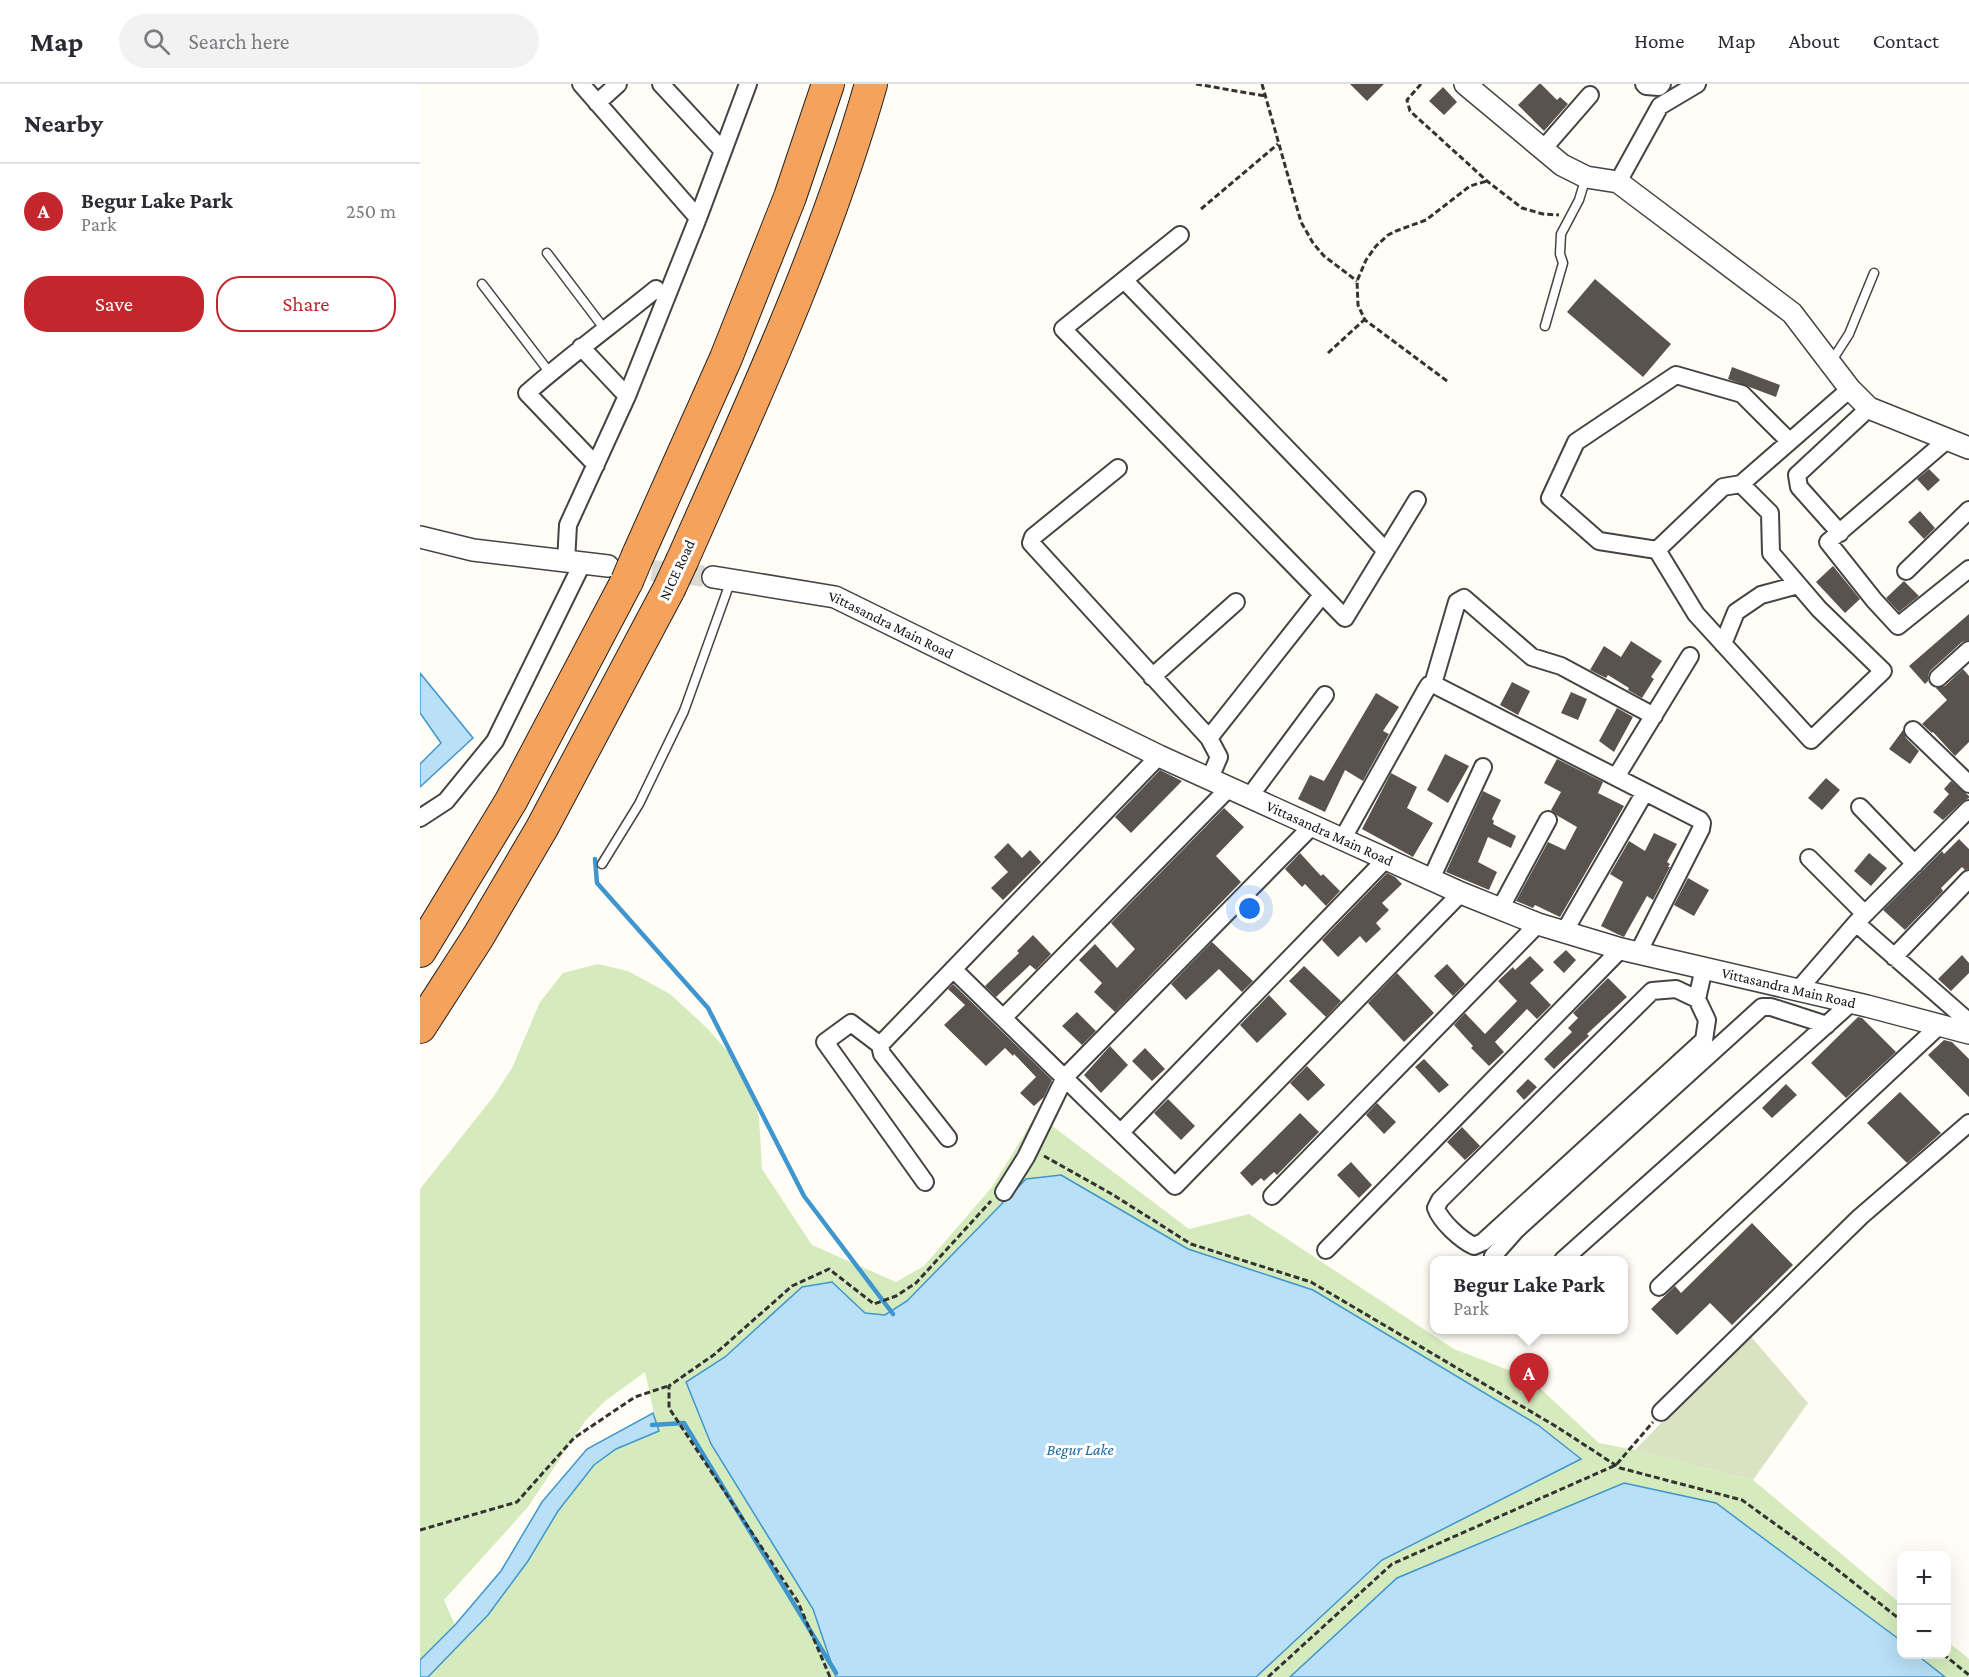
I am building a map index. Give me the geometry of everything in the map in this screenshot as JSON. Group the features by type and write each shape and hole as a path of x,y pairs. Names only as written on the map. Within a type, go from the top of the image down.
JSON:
{"highway":[{"path":"420,951 511,801 726,358 790,197 828,84"},
{"name":"NICE Road","path":"420,1027 478,937 542,828 675,575 770,363 831,210 871,84"}],"street":[{"path":"581,84 698,218"},
{"path":"597,103 618,84"},
{"path":"661,84 723,151"},
{"path":"420,818 446,801 495,741 574,563 568,525 627,396 698,218 748,84"},
{"path":"1465,84 1562,165 1586,177 1618,182 1792,313 1850,389 1869,408 1969,448"},
{"path":"1644,84 1659,87 1662,84"},
{"path":"1618,182 1660,106 1697,84"},
{"path":"1543,149 1590,95"},
{"path":"1180,235 1063,328 1345,618 1417,500"},
{"path":"1124,280 1386,551"},
{"path":"596,465 526,393 656,289"},
{"path":"581,347 627,396"},
{"path":"1741,484 1770,513 1771,553 1819,609 1883,671 1811,740 1696,614 1657,550 1599,541 1550,498 1576,442 1676,375 1742,394 1789,441"},
{"path":"1657,550 1723,487 1741,484 1850,389"},
{"path":"1839,533 1799,487 1797,475 1869,408"},
{"path":"1947,440 1828,542 1898,626 1969,569"},
{"path":"1118,468 1033,537 1031,543 1209,738 1220,757 1210,778"},
{"path":"1906,571 1969,510"},
{"path":"420,537 473,550 624,568"},
{"name":"Vittasandra Main Road","path":"722,578 836,597 1159,756 1461,893 1538,924 1629,951 1852,1002 1969,1033"},
{"path":"1724,644 1736,612 1761,595 1798,585"},
{"path":"1209,738 1322,595"},
{"path":"1342,838 1427,688 1433,684 1457,602 1464,598 1532,657 1561,666 1654,716"},
{"path":"1152,677 1236,602"},
{"path":"1938,678 1969,650"},
{"path":"1616,777 1690,657"},
{"path":"1326,1250 1629,951 1702,824 1700,820 1433,684"},
{"path":"1250,796 1325,695"},
{"path":"1913,730 1969,784"},
{"path":"879,1045 1159,756"},
{"path":"1431,879 1484,767"},
{"path":"1004,1017 1230,787"},
{"path":"1564,933 1645,792"},
{"path":"1860,807 1915,864"},
{"path":"1798,990 1861,918 1969,809"},
{"path":"1500,909 1548,820"},
{"path":"1000,1194 1026,1157 1065,1077 1313,825"},
{"path":"1809,858 1894,957 1969,1022"},
{"path":"1121,1132 1386,859"},
{"path":"1894,957 1969,879"},
{"path":"953,969 1175,1186 1461,893"},
{"path":"1272,1196 1538,924"},
{"path":"1697,999 1676,989 1652,991 1440,1200 1437,1208 1439,1215 1467,1243 1474,1246 1482,1242 1704,1040 1707,1020 1697,999 1704,968"},
{"path":"1567,1256 1852,1002"},
{"path":"1492,1256 1516,1230 1762,1006 1827,1025"},
{"path":"925,1182 825,1042 851,1023 879,1045 882,1054 948,1138"},
{"path":"1659,1287 1940,1025"},
{"path":"1661,1412 1860,1216 1969,1123"}],"lane":[{"path":"1545,326 1563,263 1560,254 1561,234 1579,200 1586,177"},
{"path":"547,253 606,331"},
{"path":"1830,363 1849,334 1874,273"},
{"path":"482,284 550,373"},
{"path":"602,864 639,804 684,711 722,578"}],"path":[{"path":"1196,84 1265,96"},
{"path":"1262,84 1301,222 1313,243 1324,256 1357,281"},
{"path":"1421,84 1407,100 1410,111 1487,181 1522,208 1543,214 1560,214 1574,207"},
{"path":"1202,209 1279,144"},
{"path":"1447,381 1365,320 1358,305 1357,281 1366,260 1388,235 1426,220 1464,190 1487,181"},
{"path":"1328,353 1365,320"},
{"path":"1037,1152 1110,1193 1191,1244 1311,1282 1557,1426 1616,1465 1742,1500 1825,1560 1897,1617"},
{"path":"420,1530 518,1502 574,1438 635,1397 669,1386 715,1354 792,1286 829,1269 874,1304 896,1296 916,1283 1000,1194"},
{"path":"669,1386 669,1408 798,1602 830,1677"},
{"path":"1268,1677 1392,1563 1616,1465 1661,1412"},
{"path":"1949,1659 1969,1675"}],"green space":[{"path":"598,964 628,971 670,994 707,1028 730,1054 751,1091 759,1117 762,1169 812,1245 896,1282 924,1266 992,1187 1036,1115 1189,1229 1249,1214 1454,1349 1529,1378 1599,1443 1753,1480 1897,1601 1897,1638 1716,1503 1397,1578 1290,1677 1256,1677 1382,1560 1581,1459 1538,1425 1313,1290 1188,1249 1061,1175 907,1301 884,1315 865,1313 832,1283 802,1287 725,1357 686,1382 711,1444 813,1609 836,1677 428,1677 488,1615 528,1561 558,1511 594,1465 616,1449 658,1431 645,1372 605,1401 585,1421 528,1507 444,1600 455,1625 420,1660 420,1189 494,1096 512,1068 540,1002 563,973"},
{"path":"1748,1333 1808,1403 1753,1480 1635,1450"},
{"path":"1951,1644 1969,1659 1969,1677 1945,1677 1922,1659 1951,1659"}],"water":[{"path":"420,673 473,738 420,787 420,764 441,743 420,713"},
{"name":"Begur Lake","path":"1061,1175 1188,1249 1313,1290 1538,1425 1581,1459 1382,1560 1256,1677 836,1677 813,1609 711,1444 686,1382 725,1357 802,1287 832,1282 865,1313 885,1315 907,1301 1026,1179"},
{"path":"653,1413 659,1431 616,1449 594,1465 558,1511 528,1561 488,1615 428,1677 420,1677 420,1660 455,1625 501,1571 542,1502 587,1449"},
{"path":"1624,1483 1716,1503 1897,1638 1897,1659 1922,1659 1945,1677 1290,1677 1397,1578"}],"building":[{"path":"1350,84 1384,84 1367,101"},
{"path":"1539,84 1557,100 1560,97 1568,104 1544,131 1518,105"},
{"path":"1443,87 1457,102 1444,115 1429,101"},
{"path":"1595,279 1671,344 1643,377 1567,312"},
{"path":"1732,367 1780,385 1776,397 1728,379"},
{"path":"1929,469 1940,480 1928,491 1917,479"},
{"path":"1920,511 1935,528 1924,539 1908,522"},
{"path":"1833,566 1860,599 1845,613 1816,582"},
{"path":"1904,581 1919,596 1899,612 1886,598"},
{"path":"1969,614 1969,640 1962,642 1931,670 1925,684 1909,666"},
{"path":"1631,641 1662,661 1651,677 1654,679 1642,698 1608,675 1606,678 1590,670 1604,646 1621,657"},
{"path":"1963,669 1969,676 1969,742 1955,756 1933,732 1922,724 1947,700 1936,688 1945,686"},
{"path":"1512,682 1530,691 1518,715 1500,705"},
{"path":"1571,692 1587,699 1578,720 1561,713"},
{"path":"1376,693 1399,707 1383,731 1389,734 1363,781 1345,770 1325,812 1298,799 1310,775 1324,781"},
{"path":"1617,708 1633,717 1614,752 1599,741"},
{"path":"1903,730 1906,738 1919,751 1910,764 1889,749"},
{"path":"1445,754 1469,766 1448,803 1427,790"},
{"path":"1557,759 1603,782 1598,793 1624,806 1560,917 1535,905 1533,908 1516,901 1548,842 1565,850 1577,827 1551,810 1561,792 1544,783"},
{"path":"1160,770 1182,781 1131,833 1115,817"},
{"path":"1391,773 1417,787 1407,808 1433,823 1413,857 1362,829"},
{"path":"1826,778 1840,790 1822,810 1808,798"},
{"path":"1951,781 1969,798 1943,820 1933,812 1949,794 1944,789"},
{"path":"1483,791 1501,800 1492,819 1493,824 1516,836 1511,848 1488,837 1478,862 1497,872 1489,890 1446,872"},
{"path":"1224,808 1244,827 1216,856 1241,882 1115,1012 1094,992 1102,983 1079,960 1095,944 1117,968 1135,949 1111,923"},
{"path":"1654,833 1677,844 1667,862 1670,867 1653,900 1647,896 1624,937 1601,926 1623,882 1610,874 1629,841 1645,851"},
{"path":"1959,839 1969,849 1969,869 1965,870 1962,867 1941,888 1943,891 1905,930 1883,910 1942,851 1944,854"},
{"path":"1008,843 1022,858 1030,850 1041,862 1003,900 991,888 1008,872 994,857"},
{"path":"1300,853 1321,876 1323,874 1340,891 1326,906 1305,884 1302,887 1285,869"},
{"path":"1869,853 1887,868 1871,886 1854,871"},
{"path":"1387,873 1402,884 1382,903 1389,910 1376,923 1381,929 1366,943 1360,936 1338,957 1322,940"},
{"path":"1688,878 1709,890 1694,916 1674,905"},
{"path":"1033,935 1051,954 1036,970 1030,965 996,997 985,986 1019,953 1017,951"},
{"path":"1212,942 1253,981 1242,992 1219,969 1186,1000 1171,984"},
{"path":"1566,950 1576,960 1564,973 1553,962"},
{"path":"1962,955 1969,963 1969,973 1951,991 1938,979"},
{"path":"1530,956 1544,970 1530,983 1551,1005 1537,1019 1527,1009 1495,1042 1504,1052 1489,1066 1471,1048 1473,1046 1454,1025 1465,1013 1485,1034 1517,1001 1498,981"},
{"path":"1447,964 1465,984 1453,996 1434,976"},
{"path":"1304,966 1341,1001 1326,1017 1289,981"},
{"path":"1397,973 1434,1013 1404,1042 1368,1003"},
{"path":"1608,978 1627,997 1554,1069 1544,1059 1572,1032 1568,1028 1578,1018 1573,1013"},
{"path":"953,984 1052,1080 1044,1097 1034,1106 1020,1093 1036,1077 1014,1054 1013,1056 1005,1048 986,1066 944,1025 965,1005 948,989"},
{"path":"1269,995 1287,1014 1257,1043 1240,1025"},
{"path":"1077,1012 1096,1031 1082,1045 1062,1026"},
{"path":"1858,1017 1862,1018 1896,1052 1846,1098 1811,1063"},
{"path":"1944,1040 1952,1042 1969,1059 1969,1097 1928,1055"},
{"path":"1110,1046 1128,1065 1101,1093 1084,1075"},
{"path":"1145,1048 1165,1069 1152,1081 1132,1061"},
{"path":"1424,1059 1449,1085 1439,1093 1415,1067"},
{"path":"1307,1066 1325,1085 1308,1101 1290,1083"},
{"path":"1528,1079 1537,1087 1524,1100 1516,1091"},
{"path":"1786,1084 1797,1095 1772,1118 1762,1108"},
{"path":"1900,1092 1941,1133 1907,1163 1867,1123"},
{"path":"1168,1099 1195,1126 1181,1140 1154,1113"},
{"path":"1377,1103 1396,1122 1384,1134 1366,1115"},
{"path":"1300,1113 1319,1132 1277,1175 1274,1172 1264,1181 1261,1178 1252,1186 1240,1173"},
{"path":"1462,1127 1480,1146 1465,1160 1447,1142"},
{"path":"1351,1162 1372,1185 1359,1198 1337,1175"},
{"path":"1752,1223 1793,1265 1732,1325 1710,1303 1677,1335 1651,1309 1675,1286 1681,1293"}],"waterway":[{"path":"595,859 597,883 708,1008 804,1196 893,1314"},
{"path":"652,1425 684,1423 836,1673"}],"tunnel":[{"path":"621,567 713,577"}],"place":[{"name":"Begur Lake Park","path":"1529,1403"}]}
